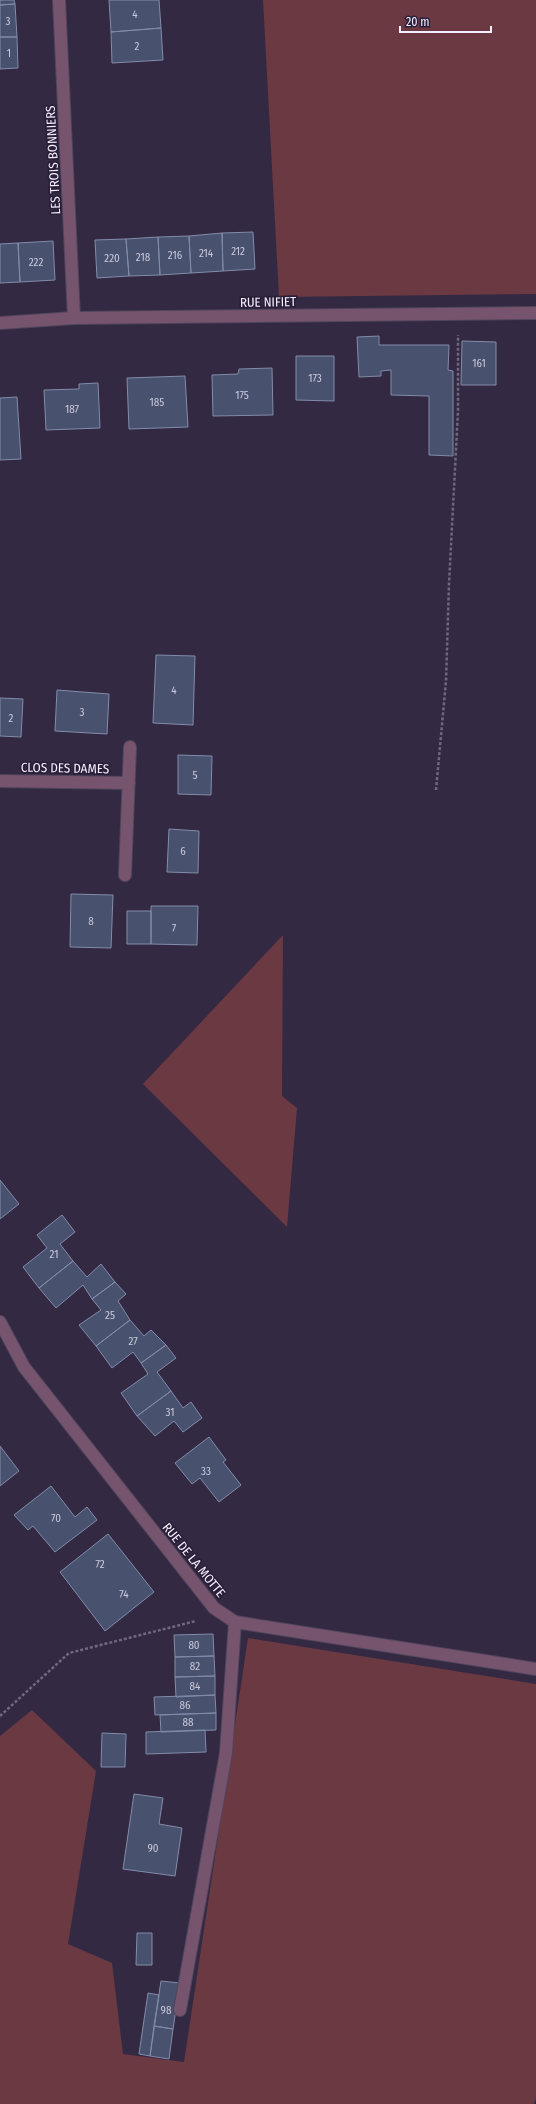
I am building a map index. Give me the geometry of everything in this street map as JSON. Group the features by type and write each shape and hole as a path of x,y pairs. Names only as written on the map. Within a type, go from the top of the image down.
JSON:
{"street":[{"name":"LES TROIS BONNIERS","path":"59,0 74,318"},
{"name":"RUE NIFIET","path":"0,323 74,318 536,313"},
{"path":"125,875 130,747"},
{"name":"CLOS DES DAMES","path":"0,781 129,783"},
{"name":"RUE DE LA MOTTE","path":"0,1322 24,1367 214,1608 234,1622 536,1670"},
{"path":"180,2010 226,1753 234,1622"}],"path":[{"path":"436,790 446,681 449,584 458,411 457,314"},
{"path":"0,1716 69,1653 195,1622 214,1608"}],"shaded area":[{"path":"263,0 536,0 536,294 279,297"},
{"path":"283,935 282,1096 297,1108 287,1227 143,1084"},
{"path":"248,1638 536,1684 536,2098 534,2104 0,2104 0,1736 32,1710 96,1771 68,1944 112,1963 123,2054 184,2062"}],"building":[{"path":"0,0 14,0 15,4 0,5"},
{"path":"109,0 159,0 161,28 111,32"},
{"path":"15,4 17,37 0,37 0,5"},
{"path":"161,28 163,60 112,63 111,32"},
{"path":"0,37 17,37 18,68 0,69"},
{"path":"253,232 255,269 223,271 222,233"},
{"path":"222,233 223,271 191,273 189,236"},
{"path":"189,236 191,273 160,275 158,237"},
{"path":"158,237 160,275 129,276 126,239"},
{"path":"126,239 129,276 97,278 95,240"},
{"path":"53,241 55,280 20,282 18,243"},
{"path":"18,243 20,282 0,283 0,244"},
{"path":"379,336 379,345 449,345 448,370 453,371 453,456 429,455 429,396 391,395 391,370 381,371 381,376 359,377 357,337"},
{"path":"462,341 496,342 496,385 461,385"},
{"path":"296,356 334,356 334,401 296,400"},
{"path":"272,368 273,415 213,416 212,375 238,374 239,369"},
{"path":"185,376 188,427 129,429 127,378"},
{"path":"98,383 100,428 46,430 44,390 79,389 79,384"},
{"path":"17,397 21,459 0,460 0,398"},
{"path":"156,655 195,656 193,725 153,723"},
{"path":"57,690 109,694 107,734 55,731"},
{"path":"0,698 23,699 21,737 0,736"},
{"path":"178,755 212,756 211,795 178,794"},
{"path":"169,829 199,831 198,873 167,872"},
{"path":"71,894 113,895 111,948 70,947"},
{"path":"151,906 198,906 197,945 151,944"},
{"path":"127,911 151,911 151,944 127,944"},
{"path":"0,1180 19,1204 0,1219"},
{"path":"62,1215 75,1232 60,1244 73,1261 39,1288 23,1267 47,1248 37,1235"},
{"path":"73,1261 87,1277 101,1264 115,1282 92,1299 83,1285 56,1308 39,1288"},
{"path":"115,1282 126,1294 118,1301 130,1320 96,1346 79,1325 101,1310 92,1299"},
{"path":"130,1320 144,1336 151,1330 166,1345 141,1363 133,1352 112,1368 96,1346"},
{"path":"166,1345 176,1358 157,1372 171,1391 137,1416 121,1393 148,1374 141,1363"},
{"path":"171,1391 183,1408 191,1402 202,1418 183,1432 174,1421 155,1436 137,1416"},
{"path":"209,1437 226,1460 223,1462 241,1485 219,1502 200,1478 192,1484 175,1463"},
{"path":"0,1446 19,1471 0,1486"},
{"path":"51,1486 75,1517 87,1507 97,1520 55,1552 33,1526 28,1530 14,1515"},
{"path":"108,1534 154,1592 105,1631 60,1572"},
{"path":"213,1634 214,1656 175,1657 174,1635"},
{"path":"214,1656 215,1676 175,1677 175,1657"},
{"path":"215,1676 215,1695 176,1697 175,1677"},
{"path":"215,1695 216,1713 155,1715 154,1697"},
{"path":"216,1713 216,1730 161,1732 160,1715"},
{"path":"205,1730 206,1752 146,1754 146,1732"},
{"path":"102,1733 126,1734 125,1767 101,1767"},
{"path":"134,1794 163,1798 159,1824 182,1828 175,1876 123,1869"},
{"path":"137,1933 152,1933 152,1965 136,1965"},
{"path":"161,1981 180,1983 173,2029 154,2026"},
{"path":"148,1993 159,1995 150,2056 139,2054"},
{"path":"154,2026 173,2029 169,2059 150,2056"}]}
